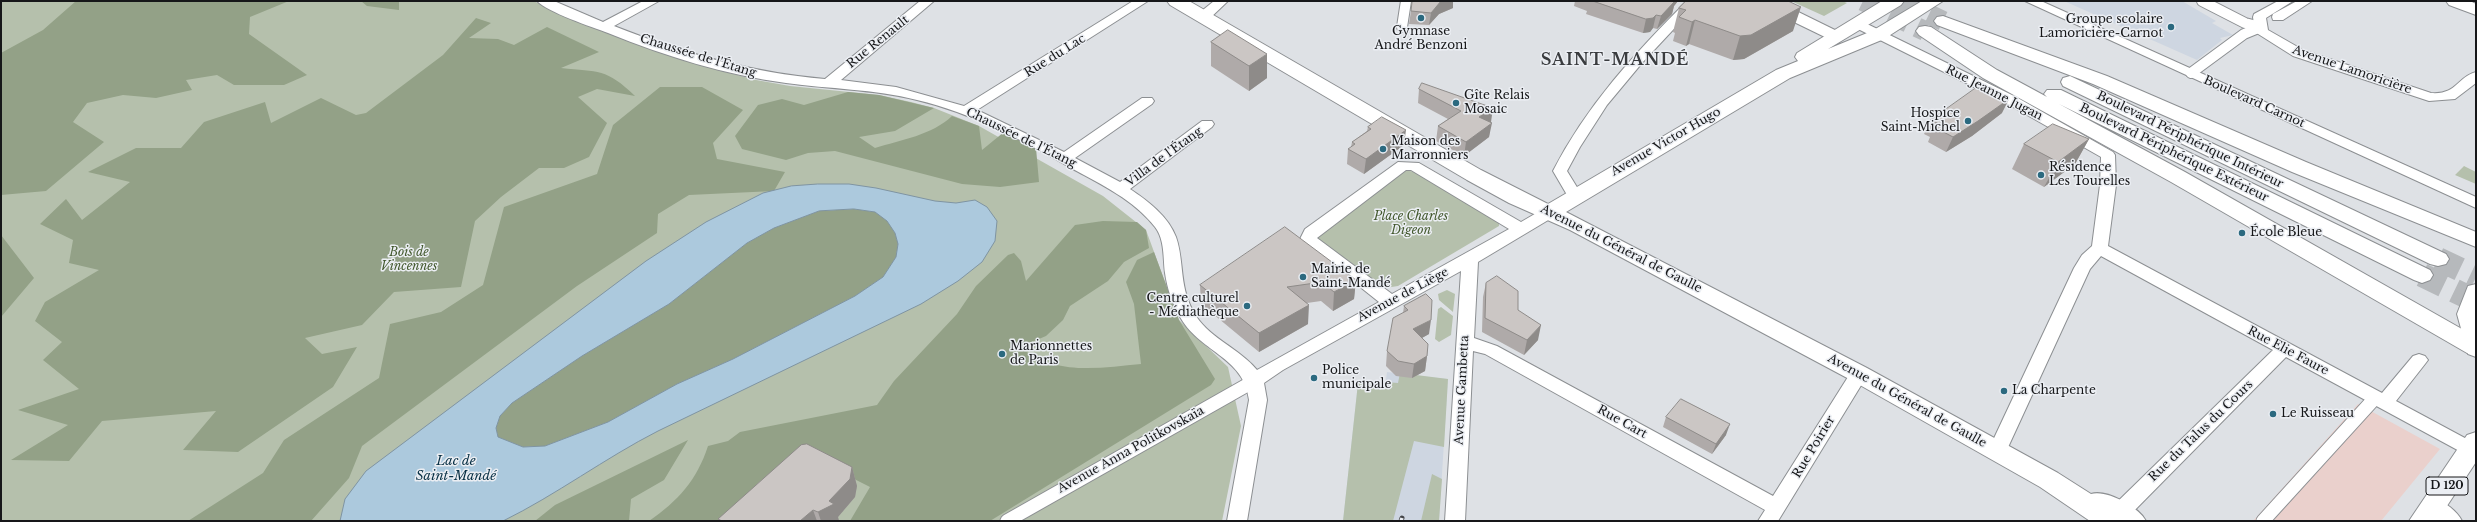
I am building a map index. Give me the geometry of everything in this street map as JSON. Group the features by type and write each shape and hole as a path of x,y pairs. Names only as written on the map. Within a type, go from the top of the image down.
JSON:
{"main road":[{"name":"Avenue du Général de Gaulle","path":"1176,1 1516,198 1550,212 1859,374 2049,480 2121,518"},
{"path":"1783,74 1835,36 1895,1"},
{"path":"1783,74 1855,46 1878,35 1934,1"},
{"path":"2455,1 2476,10"},
{"name":"Boulevard Périphérique Intérieur","path":"2438,259 1943,21 2100,80 2299,167 2476,240"},
{"name":"Boulevard Périphérique Extérieur","path":"2422,275 1925,31 1990,74 2178,177 2476,348"},
{"name":"Avenue Victor Hugo","path":"1550,212 1783,74"},
{"path":"2476,292 2468,314 2476,348"},
{"name":"D 120","path":"2436,516 2474,448"}],"street":[{"path":"605,26 652,1"},
{"name":"Rue Renault","path":"828,84 928,1"},
{"name":"Rue du Lac","path":"967,110 1142,1"},
{"path":"1203,17 1222,1"},
{"path":"1402,28 1406,1"},
{"path":"1575,197 1560,171 1584,126 1627,72 1694,1"},
{"path":"1763,1 1835,36 1845,44 1855,46"},
{"name":"Boulevard Carnot","path":"2031,1 2476,203"},
{"name":"Avenue Lamoricière","path":"2202,1 2245,23 2261,27 2262,32 2298,53 2428,96 2444,99 2454,96 2476,76"},
{"path":"2261,27 2259,17 2287,1"},
{"path":"2191,73 2244,34 2261,27 2306,1"},
{"name":"Chaussée de l'Étang","path":"552,2 605,26 677,52 726,67 775,78 895,91 967,110 1065,158 1120,189 1148,210 1161,224 1168,236 1175,285 1190,320 1215,345 1246,366 1256,380"},
{"name":"Rue Jeanne Jugan","path":"1856,23 2011,100 2108,155 2108,185 2100,248"},
{"path":"1065,158 1147,101"},
{"name":"Villa de l'Étang","path":"1120,189 1207,124"},
{"path":"1391,302 1314,245 1308,239 1308,236 1403,165 1414,166 1520,229"},
{"name":"Avenue de Liège","path":"1256,380 1277,364 1470,259 1550,212"},
{"path":"1997,451 2082,268 2088,259 2100,248"},
{"name":"Rue Elie Faure","path":"2100,248 2379,401 2474,448"},
{"name":"Avenue Gambetta","path":"1455,521 1464,341 1470,259"},
{"name":"Rue Cart","path":"1464,341 1491,350 1773,514"},
{"name":"Rue du Talus du Cours","path":"2121,518 2284,350"},
{"path":"2264,521 2419,360"},
{"name":"Rue Poirier","path":"1773,514 1859,374"},
{"path":"1237,521 1258,400 1256,380"},
{"name":"Avenue Anna Politkovskaïa","path":"1007,521 1256,380"}],"shaded area":[{"name":"Groupe scolaire Lamoricière-Carnot","path":"2064,1 2182,1 2216,21 2212,23 2233,35 2220,38 2222,40 2197,60"},
{"path":"1387,372 1448,379 1439,521 1343,521 1358,383 1385,387"},
{"path":"2358,404 2440,449 2381,521 2253,521"}],"green space":[{"name":"Bois de Vincennes","path":"1,1 533,1 696,64 756,80 790,86 879,95 911,102 934,108 979,126 1103,196 1146,230 1179,320 1228,367 1241,426 1222,521 1,521"},
{"path":"76,1 289,1 250,17 249,34 307,75 284,85 234,85 217,75 186,80 192,90 156,98 123,95 87,103 73,122 104,142 46,191 1,195 1,53 43,30"},
{"path":"361,1 399,1 399,10 367,6"},
{"path":"1791,1 1842,1 1847,3 1824,16"},
{"path":"476,18 491,23 469,38 498,39 514,45 547,27 599,52 561,68 593,71 609,76 617,80 635,96 597,89 578,97 607,123 589,157 564,168 539,168 501,197 475,221 461,287 394,292 362,325 305,338 322,354 357,347 333,387 238,452 183,450 216,411 102,421 69,461 11,460 68,425 18,410 79,389 43,360 62,342 35,321 45,302 99,270 69,263 73,240 40,224 66,199 82,220 130,182 88,172 136,148 181,148 204,122 265,102 271,123 321,98 356,115 366,113 443,55"},
{"path":"660,87 702,87 743,110 713,143 717,159 785,172 774,191 689,195 658,214 657,233 577,286 362,446 349,478 311,521 188,521 263,473 284,440 379,378 390,324 441,312 483,285 504,207 597,174 613,125"},
{"path":"848,92 879,95 934,108 895,131 859,137 875,148 926,132 944,123 952,116 979,126 982,150 1004,132 1036,148 1039,182 1000,187 962,184 835,151 808,153 786,160 742,149 735,136 758,105 782,99 804,105"},
{"path":"2464,166 2476,172 2476,184 2455,175"},
{"name":"Place Charles Digeon","path":"1405,170 1415,172 1499,222 1499,226 1398,286 1385,288 1317,239 1317,233"},
{"path":"854,209 875,212 887,221 895,233 898,244 896,257 883,277 855,296 733,359 677,384 608,422 545,446 523,447 498,437 496,428 500,416 512,403 582,356 669,304 747,243 774,228 819,211"},
{"path":"1103,221 1137,222 1146,230 1149,248 1124,262 1108,281 1070,306 1063,320 1046,336 1020,347 1034,356 1063,366 1093,368 1141,364 1134,304 1126,282 1137,260 1154,252 1179,320 1215,379 1211,385 990,521 850,521 870,487 797,450 758,483 720,521 649,521 669,506 685,489 698,469 708,446 728,441 740,432 877,405 894,381 957,314 976,286 1008,255 1014,253 1021,261 1026,281 1075,225"},
{"path":"1,235 34,278 1,317"},
{"path":"1447,290 1455,294 1453,312 1439,300 1438,294"},
{"path":"1441,307 1453,316 1451,335 1439,342 1435,339 1438,309"},
{"path":"1400,373 1448,379 1444,447 1414,441 1393,521 1343,521 1358,383 1385,387 1386,382 1398,383"},
{"path":"688,440 664,480 631,499 629,521 535,521 555,505"},
{"path":"1432,474 1442,479 1439,521 1421,521"}],"water":[{"name":"Lac de Saint-Mandé","path":"849,184 876,188 935,201 956,203 975,200 987,207 997,221 995,241 982,262 958,281 921,304 658,431 542,500 503,521 340,521 345,499 366,471 646,261 706,222 763,193 791,186","holes":["854,209 875,212 887,221 895,233 898,244 896,257 883,277 855,296 733,359 677,384 608,422 545,446 523,447 498,437 496,428 500,416 512,403 582,356 669,304 747,243 774,228 819,211"]}],"building":[{"path":"1413,1 1441,1 1431,13 1411,11"},
{"path":"1593,1 1675,1 1661,16 1656,15 1653,18 1646,19"},
{"path":"1686,1 1788,1 1801,7 1751,35 1740,36 1695,20 1692,22 1679,17 1686,10 1679,8"},
{"path":"1228,30 1267,54 1249,66 1211,42"},
{"path":"1422,83 1493,108 1479,117 1492,123 1466,142 1438,126 1461,111 1419,89"},
{"path":"1976,88 1986,93 1990,90 2009,99 1953,137 1934,127 1939,124 1931,120"},
{"path":"1382,117 1406,130 1366,159 1348,149 1355,144 1352,142 1371,129 1368,127"},
{"path":"2053,124 2089,139 2058,162 2024,144"},
{"path":"1285,227 1356,280 1334,292 1322,282 1287,287 1309,305 1259,333 1200,285"},
{"path":"1497,276 1518,291 1518,310 1541,325 1527,340 1485,318 1486,283"},
{"path":"1426,294 1432,300 1431,320 1413,329 1428,344 1427,356 1414,364 1398,361 1387,351 1393,318 1408,310 1404,306"},
{"path":"1681,399 1730,424 1716,444 1666,417"},
{"path":"807,444 852,467 850,479 829,501 834,504 818,512 813,510 800,521 722,521 718,519 801,445"}],"tunnel":[{"path":"1863,1 1925,31"},
{"path":"1902,1 1943,21"},
{"path":"2438,259 2476,277"},
{"path":"2422,275 2476,301"}],"place":[{"name":"Gymnase André Benzoni","path":"1421,18"},
{"name":"Groupe scolaire Lamoricière-Carnot","path":"2171,27"},
{"name":"Gîte Relais Mosaic","path":"1456,103"},
{"name":"Hospice Saint-Michel","path":"1968,121"},
{"name":"Maison des Marronniers","path":"1383,149"},
{"name":"Résidence Les Tourelles","path":"2041,175"},
{"name":"École Bleue","path":"2242,233"},
{"name":"Mairie de Saint-Mandé","path":"1303,277"},
{"name":"Centre culturel - Médiathèque","path":"1247,306"},
{"name":"Marionnettes de Paris","path":"1002,354"},
{"name":"Police municipale","path":"1314,378"},
{"name":"La Charpente","path":"2004,391"},
{"name":"Le Ruisseau","path":"2273,414"}],"district":[{"name":"SAINT-MANDÉ","path":"1615,60"}]}
